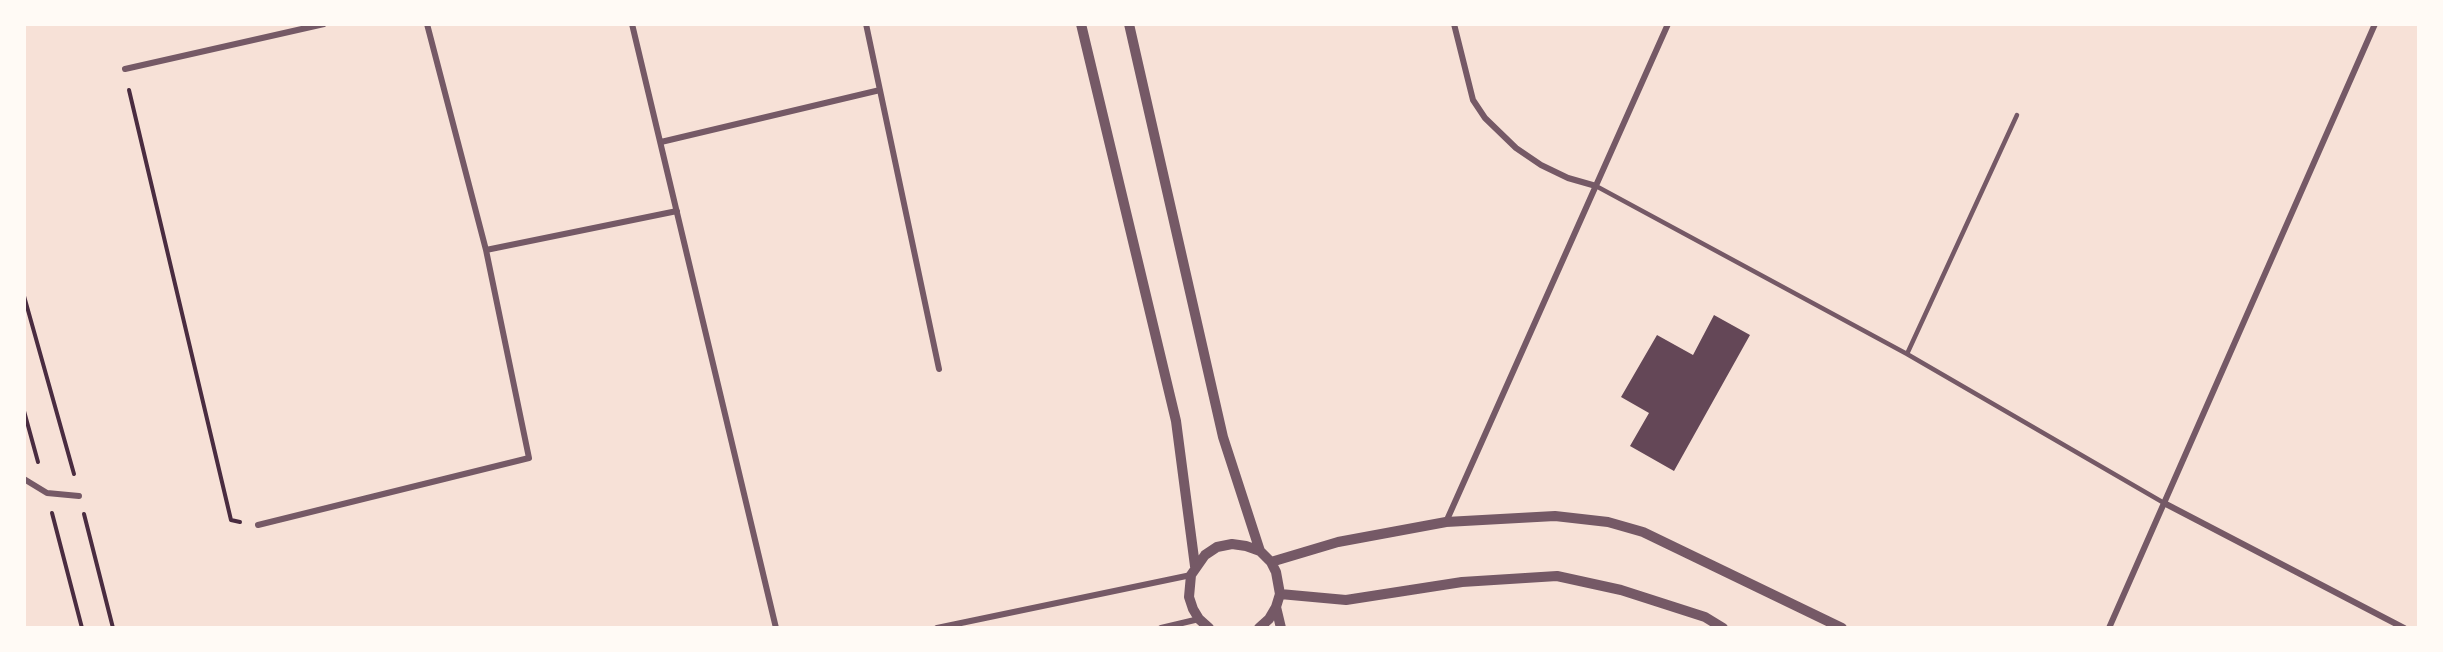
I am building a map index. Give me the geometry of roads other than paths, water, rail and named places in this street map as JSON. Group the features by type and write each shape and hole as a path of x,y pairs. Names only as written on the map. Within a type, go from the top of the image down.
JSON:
{"street":[{"path":"125,69 324,24"},
{"path":"258,525 528,459 486,250 427,24"},
{"path":"632,24 776,628"},
{"path":"866,24 939,369"},
{"path":"1081,24 1176,421 1193,571 1189,597 1199,619 1209,628"},
{"path":"1130,24 1223,437 1260,551"},
{"path":"1454,24 1473,100 1485,118 1516,148 1541,165 1568,178 1596,186"},
{"path":"1446,522 1668,24"},
{"path":"2109,628 2375,24"},
{"path":"661,142 880,90"},
{"path":"486,250 677,212"},
{"path":"24,479 47,493 80,496"},
{"path":"2164,503 2403,628"},
{"path":"1271,562 1338,542 1446,522 1555,516 1608,522 1643,532 1842,628"},
{"path":"937,628 1193,571 1204,555 1217,547 1232,544 1260,551 1271,562 1280,583 1280,594 1276,607 1269,619 1258,628"},
{"path":"1280,594 1346,600 1462,582 1557,576 1621,590 1705,617 1723,628"},
{"path":"1276,607 1281,628"},
{"path":"1161,628 1199,619"}],"lane":[{"path":"1907,354 2017,115"},
{"path":"1596,186 1907,354 2164,503"}]}
